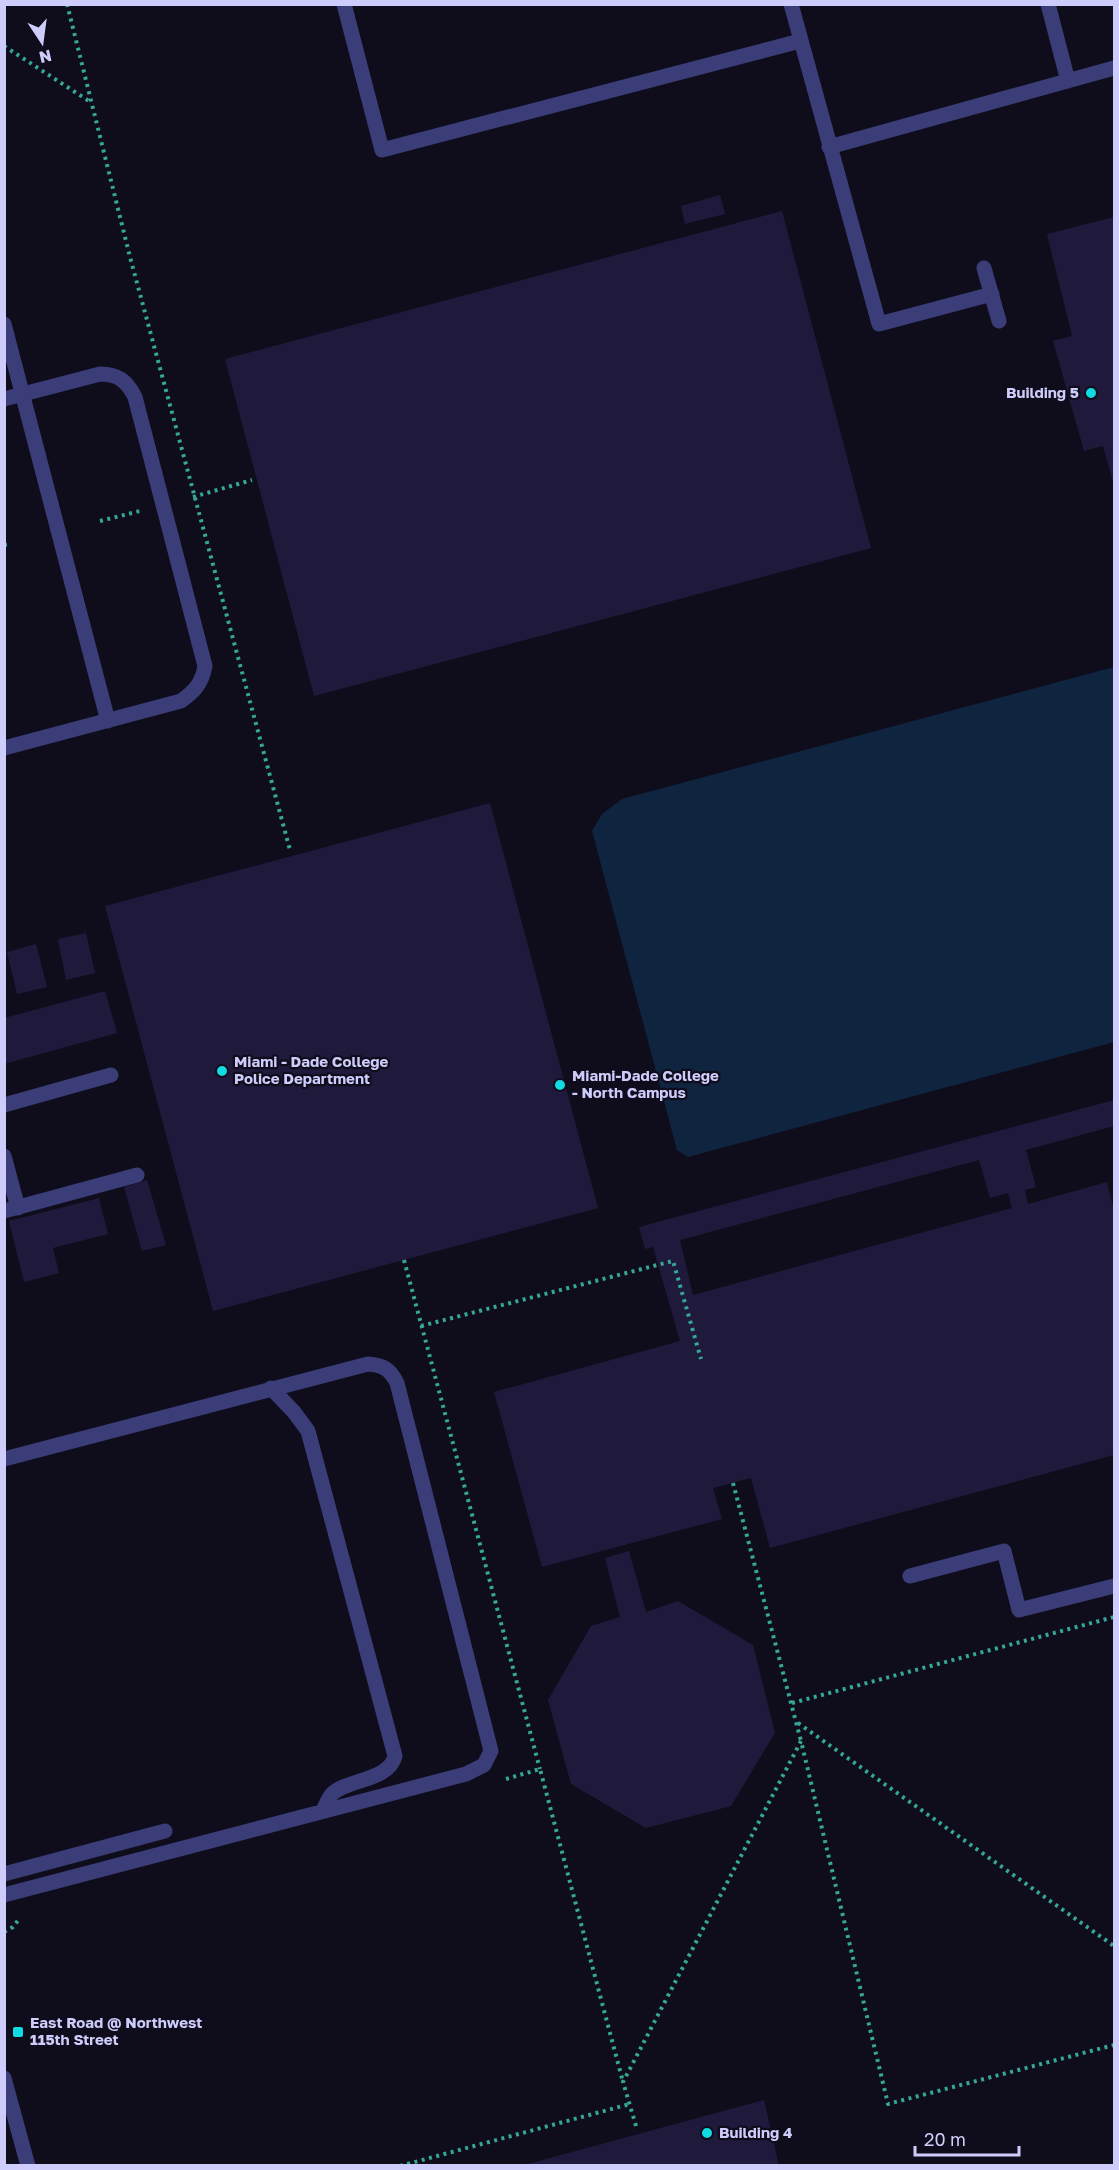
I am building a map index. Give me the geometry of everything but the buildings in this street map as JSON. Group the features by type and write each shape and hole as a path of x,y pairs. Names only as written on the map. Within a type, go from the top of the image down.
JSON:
{"street":[{"path":"344,4 382,150 800,41"},
{"path":"791,4 879,324 992,294"},
{"path":"1048,4 1068,81"},
{"path":"829,147 1114,68"},
{"path":"984,268 999,321"},
{"path":"4,324 108,722"},
{"path":"4,399 100,374 112,374 130,386 135,397 206,666 195,691 181,701 4,748"},
{"path":"4,1105 111,1075"},
{"path":"4,1156 11,1209 137,1175"},
{"path":"4,1459 368,1364 380,1365 389,1370 393,1376 491,1750 484,1765 466,1774 4,1895"},
{"path":"270,1389 294,1412 308,1431 395,1756 394,1761 378,1773 333,1793 323,1810"},
{"path":"909,1576 1004,1551 1019,1610 1114,1586"},
{"path":"4,1874 165,1831"},
{"path":"4,2078 28,2166"}],"path":[{"path":"67,4 130,257 290,850"},
{"path":"4,46 93,104"},
{"path":"184,500 252,480"},
{"path":"100,521 140,511"},
{"path":"4,545 11,544"},
{"path":"404,1260 636,2126"},
{"path":"421,1326 673,1261 701,1359"},
{"path":"733,1483 798,1723 888,2104 1114,2045"},
{"path":"792,1703 1114,1617"},
{"path":"798,1723 1114,1946"},
{"path":"623,2082 801,1741"},
{"path":"506,1779 540,1769"},
{"path":"4,1932 13,1927 22,1915"},
{"path":"400,2166 630,2104"}],"water":[{"path":"1114,667 1114,1042 688,1157 677,1150 592,831 602,814 622,799"}],"place":[{"name":"Building 5","path":"1091,393"},
{"name":"Miami - Dade College Police Department","path":"222,1071"},
{"name":"Miami-Dade College - North Campus","path":"560,1085"},
{"name":"East Road @ Northwest 115th Street","path":"18,2032"},
{"name":"Building 4","path":"707,2133"}]}
